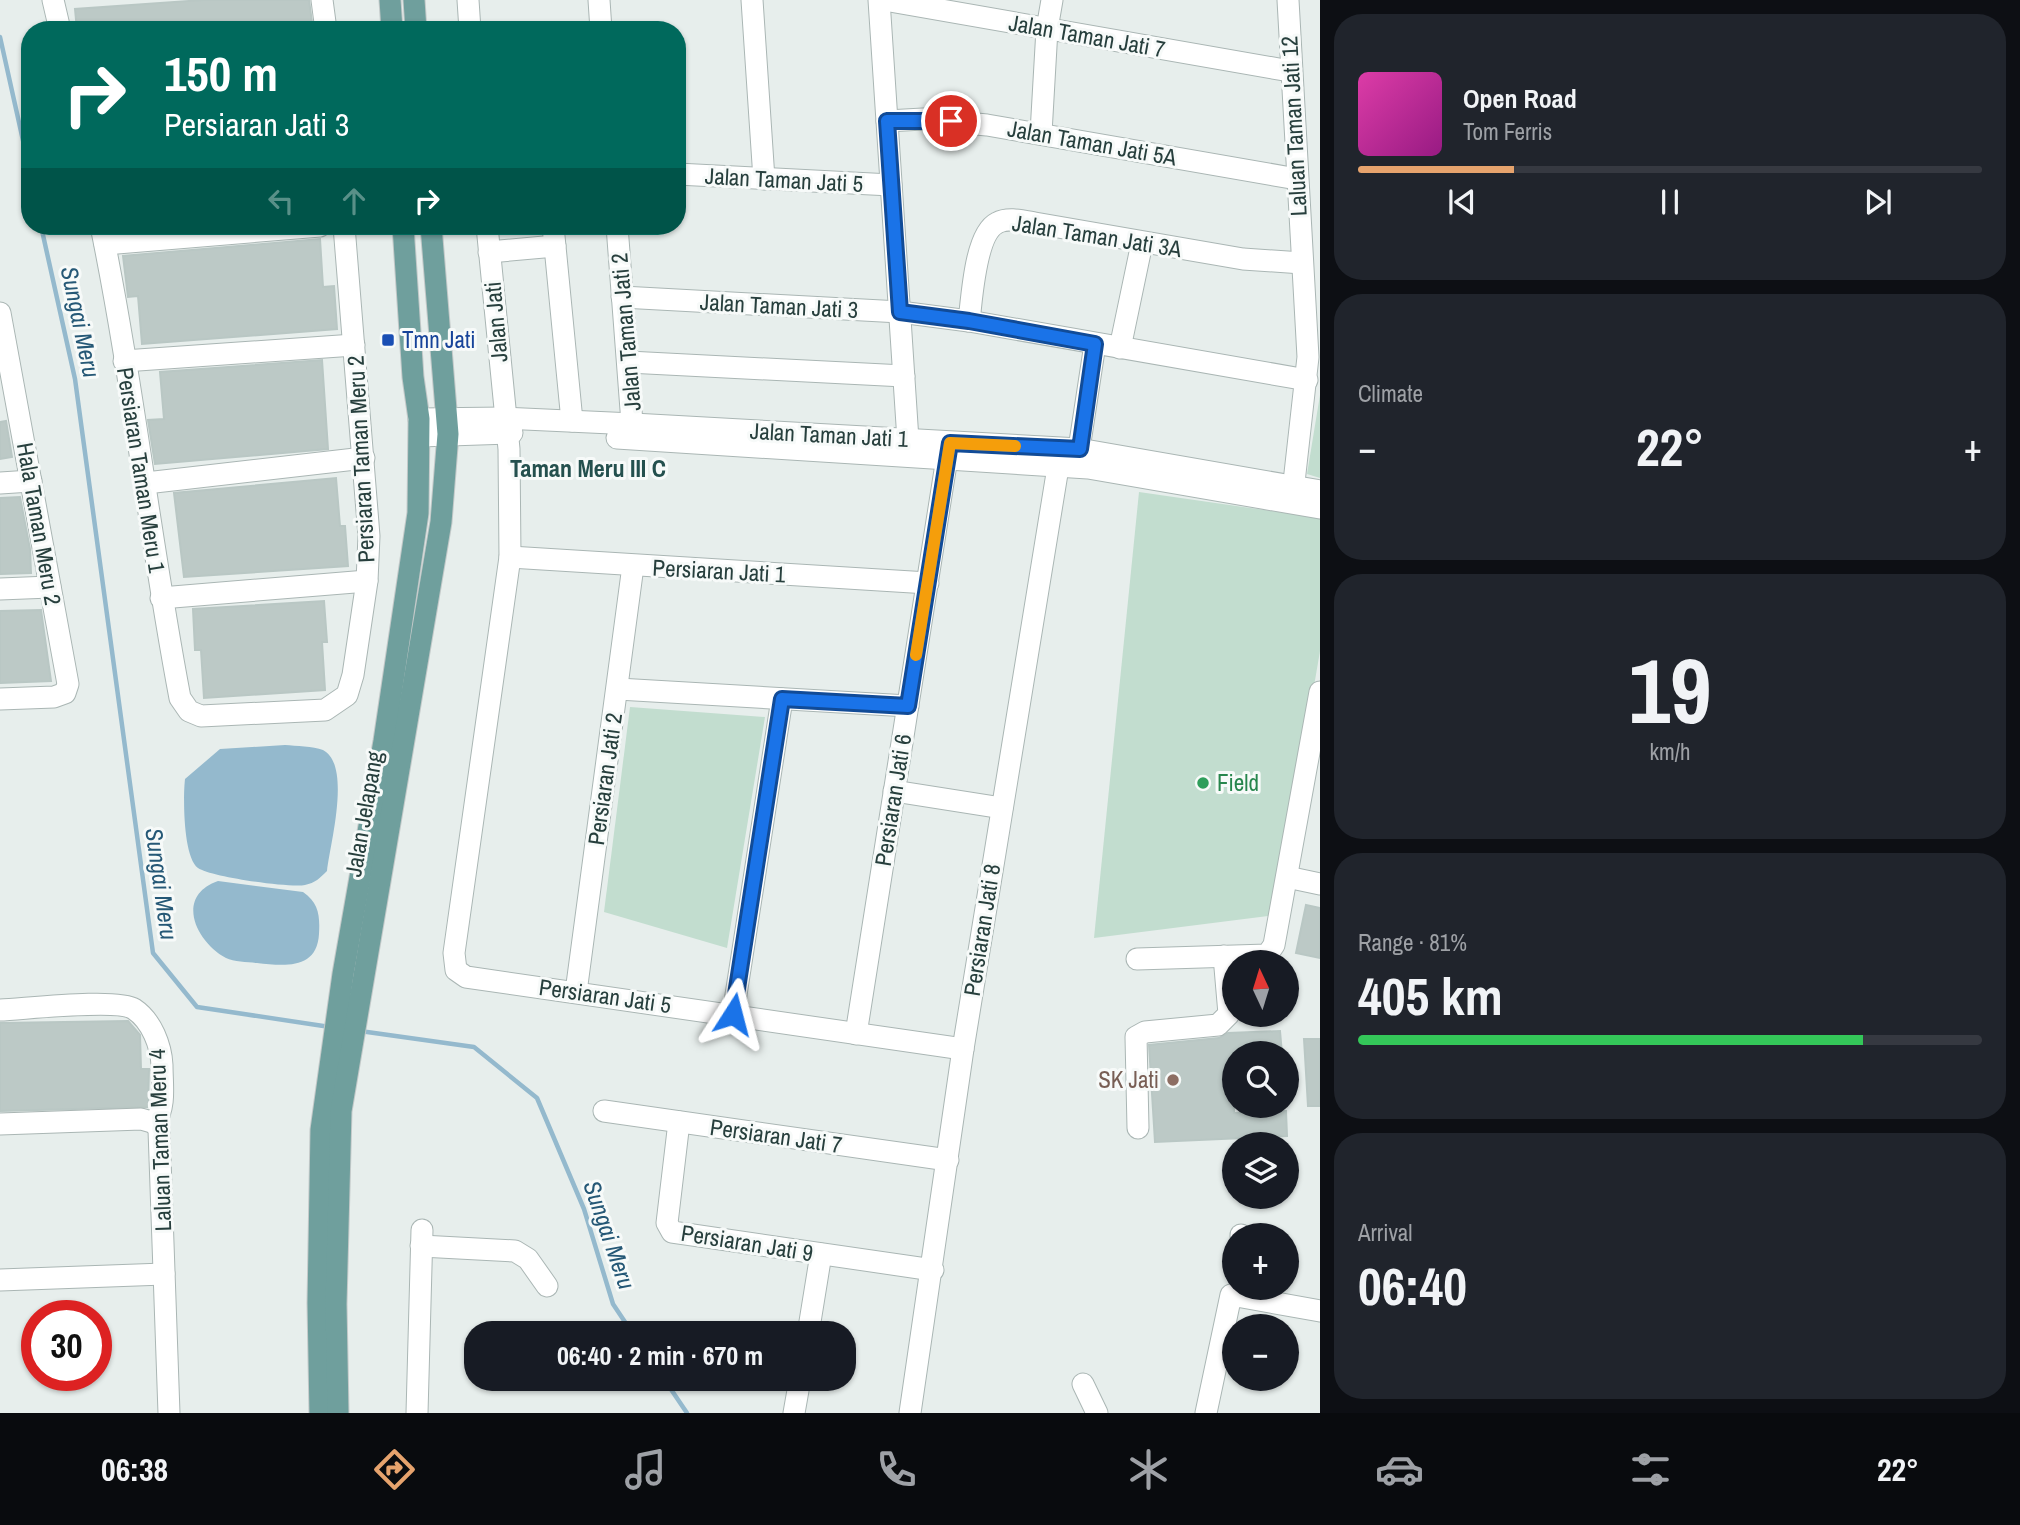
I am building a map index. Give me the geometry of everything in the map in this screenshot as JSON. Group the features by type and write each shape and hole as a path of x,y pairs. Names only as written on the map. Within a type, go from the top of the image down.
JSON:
{"main road":[{"path":"390,0 391,21"},
{"path":"414,0 415,21"},
{"name":"Jalan Jelapang","path":"320,1413 320,1179 336,1077 343,974 384,741 418,513 419,427 412,377 404,235"},
{"name":"Jalan Jelapang","path":"338,1413 336,1304 339,1146 336,1077 365,970 441,522 447,426 432,235"}],"street":[{"path":"57,0 59,21"},
{"path":"322,0 325,21"},
{"path":"468,0 469,21"},
{"path":"599,0 600,21"},
{"path":"752,0 764,179"},
{"path":"881,0 908,440"},
{"name":"Jalan Taman Jati 7","path":"881,0 1290,71"},
{"path":"1041,133 1047,29 1052,0"},
{"name":"Laluan Taman Jati 12","path":"1288,0 1297,178 1308,268 1307,380 1293,494"},
{"name":"Jalan Taman Jati 5A","path":"887,121 951,121 1041,133 1297,178"},
{"name":"Jalan Taman Jati 5","path":"686,175 891,186"},
{"name":"Jalan Taman Jati 3A","path":"969,321 980,247 986,233 995,223 1011,220 1308,268"},
{"name":"Persiaran Taman Meru 1","path":"103,235 146,483 161,598 180,698 189,711"},
{"name":"Persiaran Taman Meru 2","path":"189,711 201,716 324,710 347,695 353,675 367,581 369,536 345,235"},
{"name":"Jalan Jati","path":"456,970 454,953 510,557 509,449 488,235"},
{"name":"Jalan Taman Jati 2","path":"618,235 633,431"},
{"path":"489,252 554,236 572,421"},
{"path":"1120,348 1142,243"},
{"name":"Jalan Taman Jati 3","path":"622,297 900,312 969,321 1307,380"},
{"name":"Hala Taman Meru 2","path":"0,313 68,684 65,693 54,696 0,699"},
{"name":"Persiaran Jati 8","path":"910,1413 933,1270 963,1049 1002,808 1065,455 1095,344"},
{"path":"124,360 354,345"},
{"path":"628,362 904,376"},
{"name":"Jalan Taman Jati 1","path":"419,427 572,421 633,431 908,440 948,450"},
{"name":"Jalan Taman Jati 1","path":"506,425 1065,455 1293,494 1320,508"},
{"name":"Persiaran Jati 6","path":"856,1034 948,450"},
{"name":"Jalan Taman Jati 1","path":"1065,455 1088,468 1293,494 1320,491"},
{"path":"146,483 364,458"},
{"path":"0,483 31,481"},
{"name":"Persiaran Jati 1","path":"510,557 929,583"},
{"name":"Persiaran Jati 2","path":"576,992 634,566"},
{"path":"161,598 367,581"},
{"path":"0,589 50,587"},
{"path":"618,689 908,706"},
{"path":"1271,950 1275,945 1320,692"},
{"path":"733,1014 782,699"},
{"path":"894,791 1002,808"},
{"path":"1287,877 1320,884"},
{"path":"1137,959 1222,957"},
{"name":"Persiaran Jati 5","path":"456,970 466,977 963,1049"},
{"name":"Laluan Taman Meru 4","path":"0,1010 111,1004 135,1010 154,1034 161,1054 163,1108 155,1123 159,1130 169,1413"},
{"path":"1138,1128 1136,1037 1145,1032 1218,1025 1222,1021"},
{"name":"Persiaran Jati 7","path":"604,1111 948,1160"},
{"path":"0,1125 141,1119 155,1123"},
{"name":"Persiaran Jati 9","path":"679,1122 667,1223 669,1230 933,1270"},
{"path":"417,1413 422,1238 515,1251 528,1259 547,1286"},
{"path":"810,1321 821,1254"},
{"path":"0,1280 164,1273"},
{"path":"1206,1413 1229,1300"},
{"path":"1280,1300 1320,1311"},
{"path":"1083,1384 1097,1413"},
{"path":"794,1413 798,1391"}],"green space":[{"path":"1320,395 1320,478 1307,474"},
{"name":"Field","path":"1139,492 1320,518 1320,651 1275,915 1094,938"},
{"path":"630,707 765,717 727,948 604,912"}],"water":[{"path":"285,745 323,750 332,758 338,788 327,871 312,883 296,886 233,878 198,868 189,852 187,840 185,779 220,749"},
{"path":"218,881 303,892 315,905 319,916 317,946 312,954 297,963 278,965 233,960 215,950 199,930 193,907 205,888"}],"building":[{"path":"203,0 309,0 312,21 76,21 75,9"},
{"path":"320,239 323,287 334,286 337,329 142,344 138,296 128,297 123,256"},
{"path":"322,360 328,449 155,464 148,420 164,419 160,372"},
{"path":"6,421 12,457 0,459 0,422"},
{"path":"336,478 340,526 345,526 348,566 184,577 174,493"},
{"path":"20,497 30,549 31,573 0,574 0,498"},
{"path":"324,601 327,642 322,642 325,690 204,698 201,650 195,650 193,609"},
{"path":"41,610 51,681 0,683 0,611"},
{"path":"1306,905 1320,908 1320,958 1299,954 1297,950"},
{"path":"128,1021 140,1035 141,1069 149,1069 148,1107 0,1111 0,1023"},
{"path":"1280,1031 1281,1041 1222,1041 1222,1118 1286,1118 1287,1132 1222,1132 1222,1139 1155,1142 1149,1045 1219,1038 1228,1033"},
{"path":"1304,1039 1320,1039 1320,1106 1308,1106"}],"waterway":[{"name":"Sungai Meru","path":"0,37 21,132"},
{"name":"Sungai Meru","path":"43,235 75,379 153,953 197,1007 330,1027"},
{"name":"Sungai Meru","path":"360,1031 474,1047 537,1098 584,1209 613,1304 624,1321"},
{"name":"Sungai Meru","path":"672,1391 687,1413"}],"slow traffic":[{"path":"916,655 950,443 1015,446"}],"place":[{"name":"Tmn Jati","path":"388,340"},
{"name":"Field","path":"1203,783"},
{"name":"SK Jati","path":"1173,1080"}],"district":[{"name":"Taman Meru III C","path":"588,469"}],"route":[{"path":"733,1014 782,699 908,706 950,443 1080,449 1095,344 969,321 900,312 887,121 908,118 951,121"}]}
